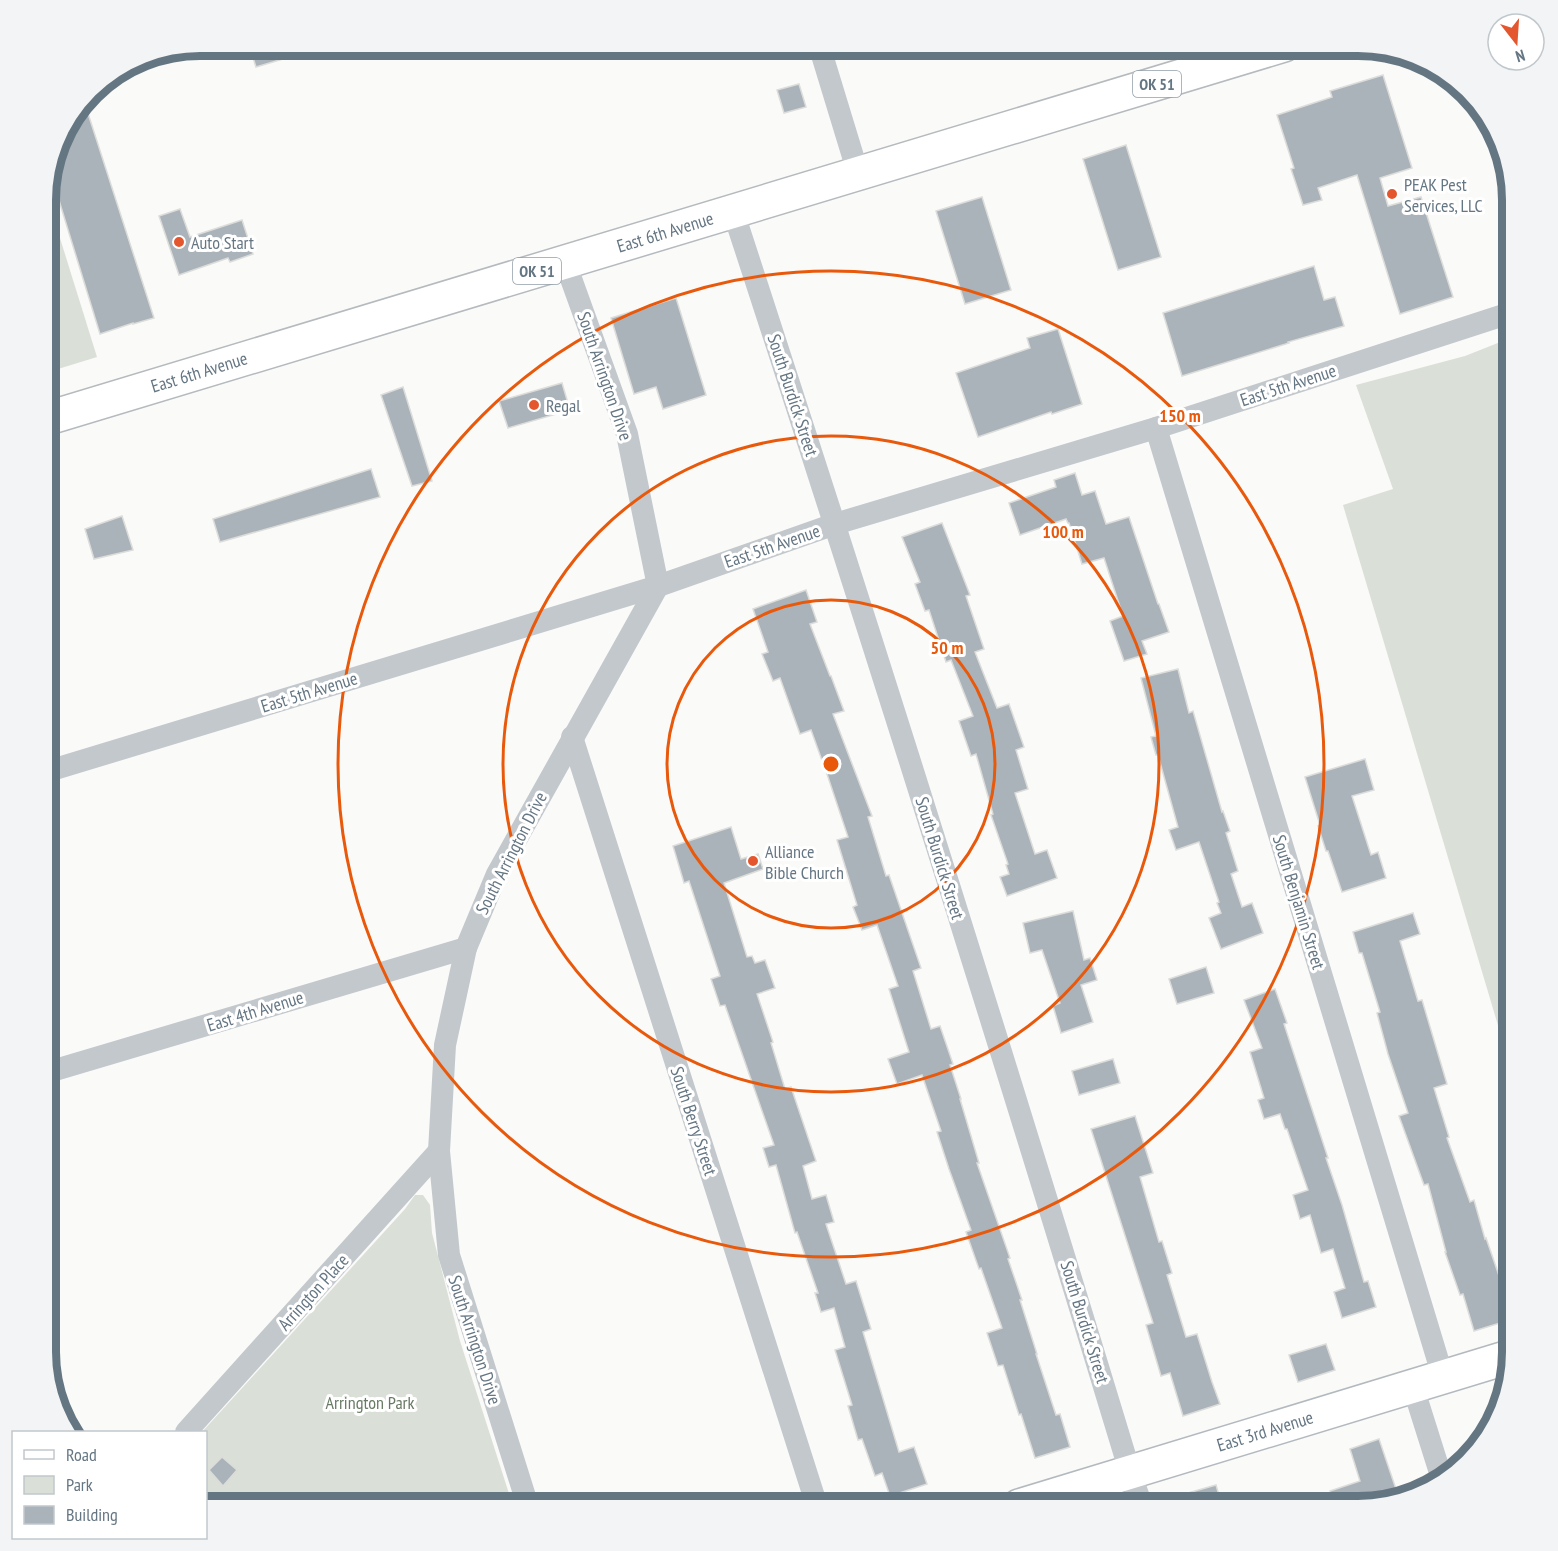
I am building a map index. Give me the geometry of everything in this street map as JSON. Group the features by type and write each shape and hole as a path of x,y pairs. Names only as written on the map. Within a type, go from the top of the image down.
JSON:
{"main road":[{"name":"East 6th Avenue","path":"56,416 1247,56"},
{"name":"East 3rd Avenue","path":"1052,1496 1413,1388 1502,1359"}],"street":[{"path":"822,56 858,173"},
{"name":"South Burdick Street","path":"733,211 836,524 1138,1496"},
{"name":"South Arrington Drive","path":"525,1496 449,1255 439,1151 445,1045 466,948 497,874 658,586 627,434 565,262"},
{"name":"East 5th Avenue","path":"56,769 658,586 836,524 1156,428 1502,315"},
{"name":"South Benjamin Street","path":"1156,428 1443,1377"},
{"name":"South Berry Street","path":"572,737 814,1496"},
{"name":"East 4th Avenue","path":"56,1070 466,948"},
{"name":"Arrington Place","path":"187,1431 439,1151"},
{"path":"1413,1388 1439,1470"}],"green space":[{"path":"56,225 97,357 56,370"},
{"path":"1502,341 1502,1039 1343,505 1393,489 1356,385 1465,356"},
{"name":"Arrington Park","path":"415,1195 423,1195 430,1205 432,1233 460,1341 510,1496 207,1496 207,1431 203,1431 405,1209"}],"building":[{"path":"252,56 293,56 256,67"},
{"name":"PEAK Pest Services, LLC","path":"1383,75 1412,168 1380,178 1388,206 1421,197 1453,297 1400,314 1357,175 1318,188 1322,200 1303,205 1277,115 1332,97 1330,91"},
{"path":"799,84 806,107 784,113 777,90"},
{"path":"87,110 154,318 100,334 56,191 60,162 66,144"},
{"path":"1126,145 1161,257 1118,270 1083,159"},
{"path":"982,197 1011,290 965,304 936,211"},
{"path":"180,209 190,237 242,220 253,254 230,262 228,258 179,275 159,216"},
{"path":"1314,266 1324,300 1335,297 1344,326 1182,376 1163,313"},
{"path":"676,298 706,395 663,409 656,387 634,394 611,318"},
{"path":"1058,329 1082,404 978,437 956,373 1030,348 1027,338"},
{"name":"Regal","path":"562,383 570,410 508,428 499,401"},
{"path":"403,387 432,481 412,486 381,395"},
{"path":"371,469 380,497 220,542 213,519"},
{"path":"1075,473 1082,495 1095,491 1106,524 1129,517 1169,632 1142,641 1147,654 1124,661 1110,621 1123,616 1104,558 1082,564 1066,519 1020,535 1009,503 1056,487 1054,480"},
{"path":"122,516 133,550 94,559 85,529"},
{"path":"942,523 970,595 966,596 984,649 975,652 997,708 1009,704 1024,747 1016,750 1028,789 1015,793 1035,854 1047,850 1057,878 1007,896 1000,877 1009,874 1006,865 1008,864 991,815 993,814 976,754 971,756 959,721 973,716 951,660 946,662 929,610 925,611 915,584 920,582 902,537"},
{"path":"806,590 817,622 810,624 844,711 833,714 872,816 868,817 886,876 889,875 921,968 913,971 931,1029 940,1026 953,1064 950,1065 979,1163 977,1163 1010,1258 1008,1259 1022,1300 1020,1300 1036,1354 1056,1415 1060,1414 1070,1447 1035,1458 1003,1365 998,1366 987,1333 1002,1328 966,1232 971,1230 937,1132 941,1131 922,1075 897,1084 888,1059 909,1052 889,989 898,986 877,925 862,930 853,907 857,905 837,840 848,837 828,777 811,730 800,734 780,678 773,681 762,654 768,652 753,609"},
{"path":"1178,669 1189,713 1193,711 1222,812 1230,831 1226,833 1238,871 1231,874 1242,907 1252,903 1263,933 1221,949 1209,918 1221,913 1217,903 1219,902 1199,842 1176,850 1169,830 1178,827 1151,737 1156,736 1141,678"},
{"path":"1365,759 1374,790 1352,796 1371,855 1378,852 1386,878 1342,892 1328,851 1326,851 1305,777"},
{"path":"731,827 741,859 758,854 763,869 724,883 747,957 752,956 755,963 765,960 775,988 757,994 785,1089 791,1087 816,1161 803,1166 812,1199 826,1195 834,1222 826,1224 846,1284 856,1281 871,1329 863,1332 899,1452 914,1447 927,1484 890,1496 882,1473 875,1476 862,1439 858,1440 848,1406 852,1405 835,1350 845,1347 834,1308 821,1312 815,1293 818,1293 797,1232 795,1233 776,1165 769,1167 763,1148 774,1145 725,1005 720,1006 711,979 720,976 689,881 684,883 673,846"},
{"path":"1073,911 1084,960 1090,958 1097,980 1081,985 1093,1022 1061,1033 1053,1006 1060,1003 1042,950 1030,953 1023,923"},
{"path":"1413,913 1420,934 1400,941 1418,1001 1422,1000 1447,1084 1434,1088 1449,1137 1447,1138 1470,1202 1474,1200 1485,1239 1502,1284 1502,1322 1474,1331 1463,1294 1460,1295 1445,1252 1428,1184 1424,1185 1399,1116 1408,1113 1388,1054 1377,1013 1380,1012 1362,953 1359,953 1353,932"},
{"path":"1206,967 1214,993 1177,1004 1169,979"},
{"path":"1275,989 1364,1282 1368,1281 1376,1307 1342,1318 1334,1292 1345,1288 1333,1249 1321,1253 1310,1215 1300,1219 1293,1195 1308,1190 1287,1129 1285,1129 1280,1114 1264,1119 1258,1100 1264,1098 1250,1052 1262,1048 1244,1000"},
{"path":"1113,1059 1120,1083 1079,1095 1072,1071"},
{"path":"1135,1116 1153,1173 1140,1177 1159,1242 1162,1241 1172,1273 1167,1275 1186,1337 1197,1334 1220,1404 1183,1416 1170,1373 1161,1376 1146,1325 1153,1323 1091,1129"},
{"path":"1326,1344 1335,1370 1298,1382 1289,1355"},
{"path":"1379,1439 1397,1491 1358,1496 1332,1496 1330,1491 1360,1481 1350,1449"},
{"path":"222,1457 237,1470 223,1486 209,1470"},
{"path":"1216,1485 1219,1496 1178,1496"}],"place":[{"name":"PEAK Pest Services, LLC","path":"1392,194"},
{"name":"Auto Start","path":"179,242"},
{"name":"Regal","path":"534,405"},
{"name":"Alliance Bible Church","path":"753,861"}]}
